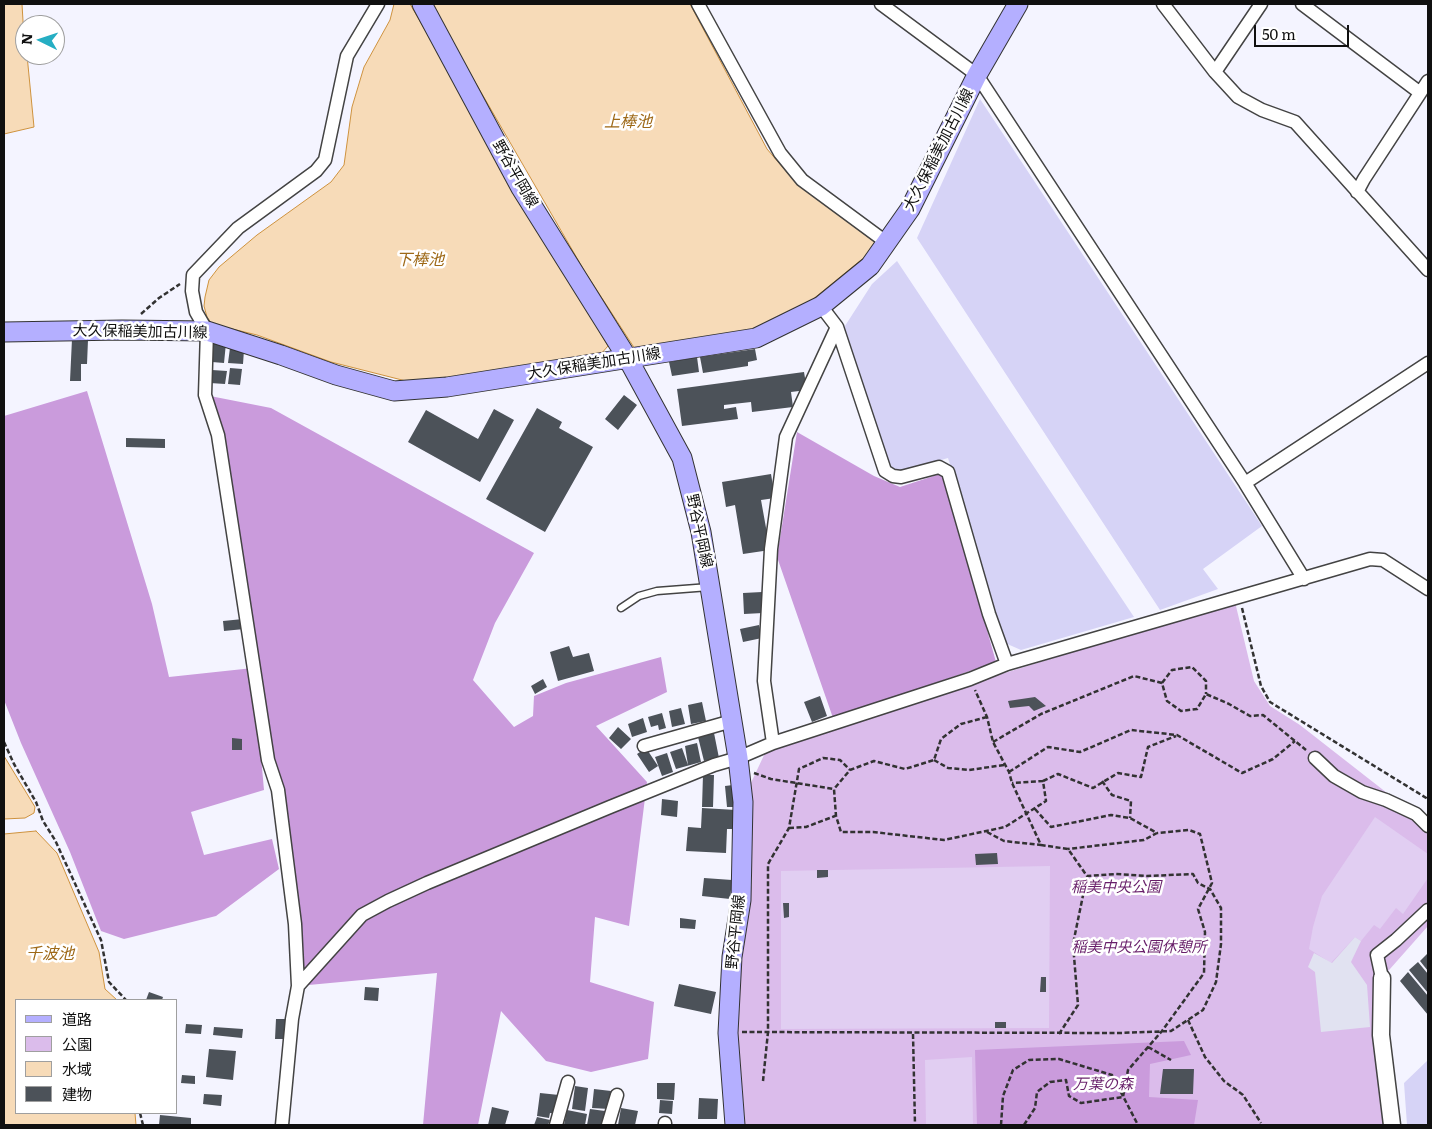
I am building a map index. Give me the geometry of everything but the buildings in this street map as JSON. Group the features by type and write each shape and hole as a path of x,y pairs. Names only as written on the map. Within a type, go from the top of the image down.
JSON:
{"main road":[{"name":"野谷平岡線","path":"422,4 521,188 628,359 682,458 702,532 732,721 742,764 743,802 740,900 732,957 728,1033 736,1125"},
{"name":"大久保稲美加古川線","path":"4,332 207,331 336,375 394,391 447,387 756,338 821,306 870,266 910,209 977,75 1018,4"}],"street":[{"path":"282,1125 292,1019 298,986 295,924 278,790 268,760 218,435 204,395 207,331 196,312 192,292 193,274 238,228 316,171 325,160 347,56 378,4"},
{"path":"698,4 780,153 802,180 886,242"},
{"path":"881,4 977,75 1245,483 1304,579"},
{"path":"1163,4 1215,72 1238,97 1262,110 1295,122 1428,270"},
{"path":"1215,72 1261,4"},
{"path":"1302,4 1419,92"},
{"path":"1357,192 1419,92 1428,81"},
{"path":"821,306 837,327 885,471 893,476 901,477 939,467 948,472 989,614 1007,664"},
{"path":"773,743 764,681 771,549 786,437 837,327"},
{"path":"1245,483 1428,363"},
{"path":"298,986 362,915 388,901 426,883 714,765 742,764 773,743 970,679 1007,664 1370,559 1383,560 1428,589"},
{"path":"644,746 732,721"},
{"path":"1315,758 1334,776 1362,792 1386,800 1416,814 1428,826"},
{"path":"1392,1125 1381,1035 1382,978 1377,955 1428,910"},
{"path":"556,1125 568,1082"},
{"path":"608,1125 617,1095"}],"lane":[{"path":"621,608 639,596 657,591 710,587"}],"path":[{"path":"122,330 159,298 193,274"},
{"path":"1239,596 1261,686 1270,702 1428,799"},
{"path":"1192,667 1206,681 1206,694 1197,710 1181,711 1167,701 1162,683 1172,670 1192,667"},
{"path":"993,742 1041,714 1134,676 1162,683"},
{"path":"970,679 987,716 993,742 1009,772 1012,784 1041,845"},
{"path":"1009,772 1048,747 1080,752 1131,730 1177,735 1242,773 1273,759 1295,741 1263,715 1250,716 1206,694"},
{"path":"934,760 941,739 961,724 987,716"},
{"path":"1012,784 1043,781 1058,774 1093,788 1118,773 1141,777 1148,747 1177,735"},
{"path":"4,742 14,764 36,802 43,821 55,840 101,940 109,982 125,999"},
{"path":"763,1081 768,1032 768,864 789,828 799,769 823,758 840,760 850,770"},
{"path":"1004,765 968,770 948,768 934,760 905,768 874,761 850,770 834,789 836,816 841,832 873,832 944,840 1005,827 1046,802 1043,781"},
{"path":"742,764 771,779 834,789"},
{"path":"1102,781 1112,795 1131,802 1130,818"},
{"path":"1035,809 1051,827 1111,815 1130,818 1157,833"},
{"path":"789,828 806,827 836,816"},
{"path":"986,831 1004,841 1068,849 1144,840 1157,833 1189,830 1200,834 1212,883 1198,909 1205,932 1204,972 1162,1031 1128,1070 1123,1097"},
{"path":"1059,1034 1078,1005 1073,944 1087,876 1068,849"},
{"path":"728,1033 1059,1034 1171,1031 1203,1010 1216,982 1221,944 1221,908 1210,889 1198,883 1193,874 1087,876"},
{"path":"1188,1020 1205,1058 1224,1082 1243,1095 1261,1123"},
{"path":"913,1034 915,1125"},
{"path":"1148,1047 1172,1060"},
{"path":"1001,1125 1003,1096 1013,1070 1029,1060 1059,1059 1112,1075 1138,1125"},
{"path":"1024,1125 1036,1108 1037,1092 1050,1082 1066,1080 1069,1096 1082,1103 1123,1097"}],"shaded area":[{"path":"980,99 1262,526 1203,569 1218,589 1160,610 917,238"},
{"path":"897,261 1134,617 1021,650 1005,643 948,458 899,472 891,469 843,329 872,284"},
{"path":"1375,817 1428,854 1428,878 1403,914 1396,908 1380,929 1374,925 1361,941 1355,937 1331,963 1309,949 1322,896"},
{"path":"1050,866 1049,1028 781,1029 781,871"},
{"path":"1355,937 1361,941 1351,962 1367,985 1370,1027 1321,1032 1315,972 1308,967 1314,953 1332,963"},
{"path":"972,1057 973,1125 926,1125 925,1060"},
{"path":"1428,1060 1428,1125 1407,1125 1404,1083"}],"green space":[{"path":"87,391 152,604 169,677 253,668 264,790 191,812 204,855 272,839 279,869 216,916 124,939 101,931 70,852 21,743 4,700 4,416"},
{"path":"205,395 271,408 534,553 495,623 473,680 514,727 533,716 534,696 566,683 661,657 667,692 596,726 647,782 629,926 595,917 590,982 654,1002 648,1059 591,1072 546,1061 501,1011 478,1125 423,1125 437,973 298,986 286,847"},
{"path":"797,432 874,476 900,487 943,473 996,662 833,718 777,557"},
{"name":"稲美中央公園","path":"1235,602 1254,681 1270,706 1300,725 1428,825 1428,926 1382,978 1392,1125 745,1125 739,1047 734,1032 738,1022 741,969 752,880 752,833 749,787 766,751 969,684"},
{"name":"万葉の森","path":"1184,1041 1191,1055 1150,1064 1149,1097 1198,1100 1194,1125 977,1125 975,1050"}],"water":[{"path":"4,4 22,4 23,15 15,15 15,65 28,65 34,127 4,134"},
{"name":"下棒池","path":"394,4 410,4 608,346 600,355 455,378 406,381 331,362 257,335 212,324 207,317 204,306 209,280 219,267 257,235 331,182 344,165 352,107 364,67 390,20"},
{"name":"上棒池","path":"430,4 690,4 767,149 797,184 876,243 866,256 801,309 744,336 635,349 585,272"},
{"path":"4,756 35,807 34,813 25,818 4,819"},
{"name":"千波池","path":"36,831 57,853 99,952 105,989 116,999 15,999 15,1114 135,1114 136,1125 4,1125 4,834"}],"park label":[{"name":"稲美中央公園休憩所","path":"1139,948"}]}
